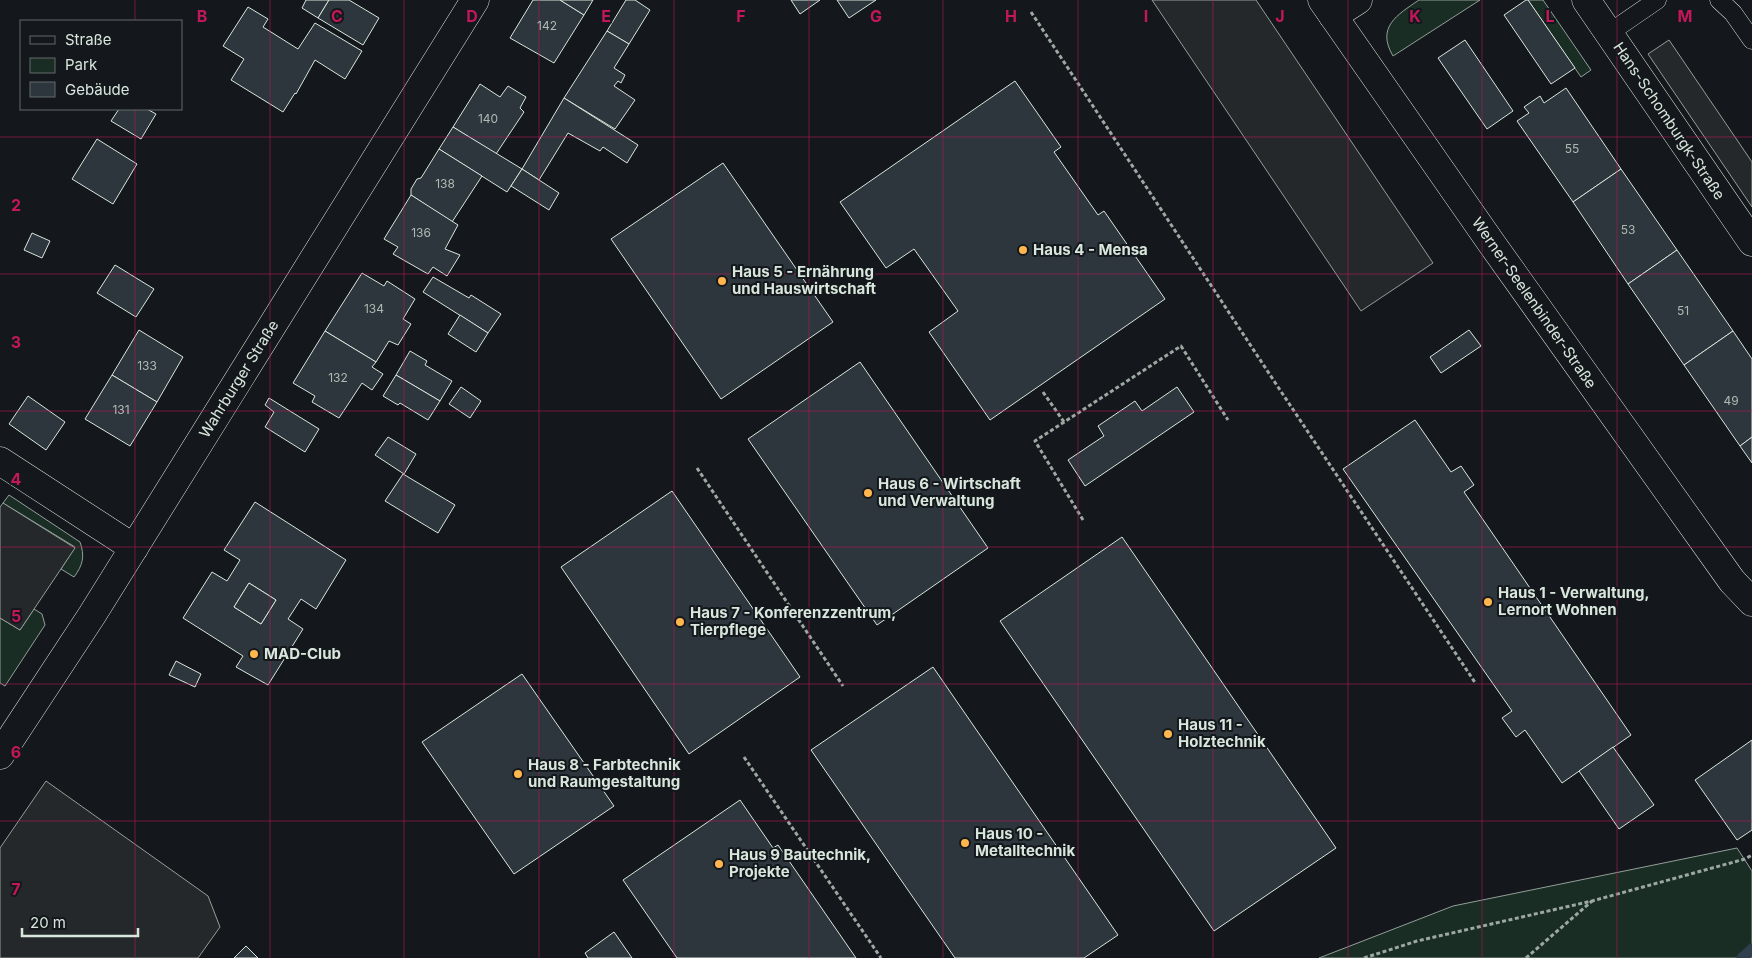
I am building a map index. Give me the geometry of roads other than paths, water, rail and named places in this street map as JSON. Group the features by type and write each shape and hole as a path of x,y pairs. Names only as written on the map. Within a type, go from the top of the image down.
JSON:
{"street":[{"name":"Wahrburger Straße","path":"0,755 92,615 475,0"},
{"path":"1328,8 1358,0"},
{"name":"Hans-Schomburgk-Straße","path":"1586,0 1752,242"},
{"name":"Werner-Seelenbinder-Straße","path":"1328,8 1492,244 1732,581 1752,602"},
{"path":"0,461 134,548"}],"lane":[{"path":"1609,33 1656,0"},
{"path":"1719,0 1734,13 1752,40"}],"waterway":[{"path":"1742,958 1752,949"}],"place":[{"name":"Haus 4 - Mensa","path":"1023,250"},
{"name":"Haus 5 - Ernährung und Hauswirtschaft","path":"722,281"},
{"name":"Haus 6 - Wirtschaft und Verwaltung","path":"868,493"},
{"name":"Haus 1 - Verwaltung, Lernort Wohnen","path":"1488,602"},
{"name":"Haus 7 - Konferenzzentrum, Tierpflege","path":"680,622"},
{"name":"MAD-Club","path":"254,654"},
{"name":"Haus 11 - Holztechnik","path":"1168,734"},
{"name":"Haus 8 - Farbtechnik und Raumgestaltung","path":"518,774"},
{"name":"Haus 10 - Metalltechnik","path":"965,843"},
{"name":"Haus 9 Bautechnik, Projekte","path":"719,864"}]}
